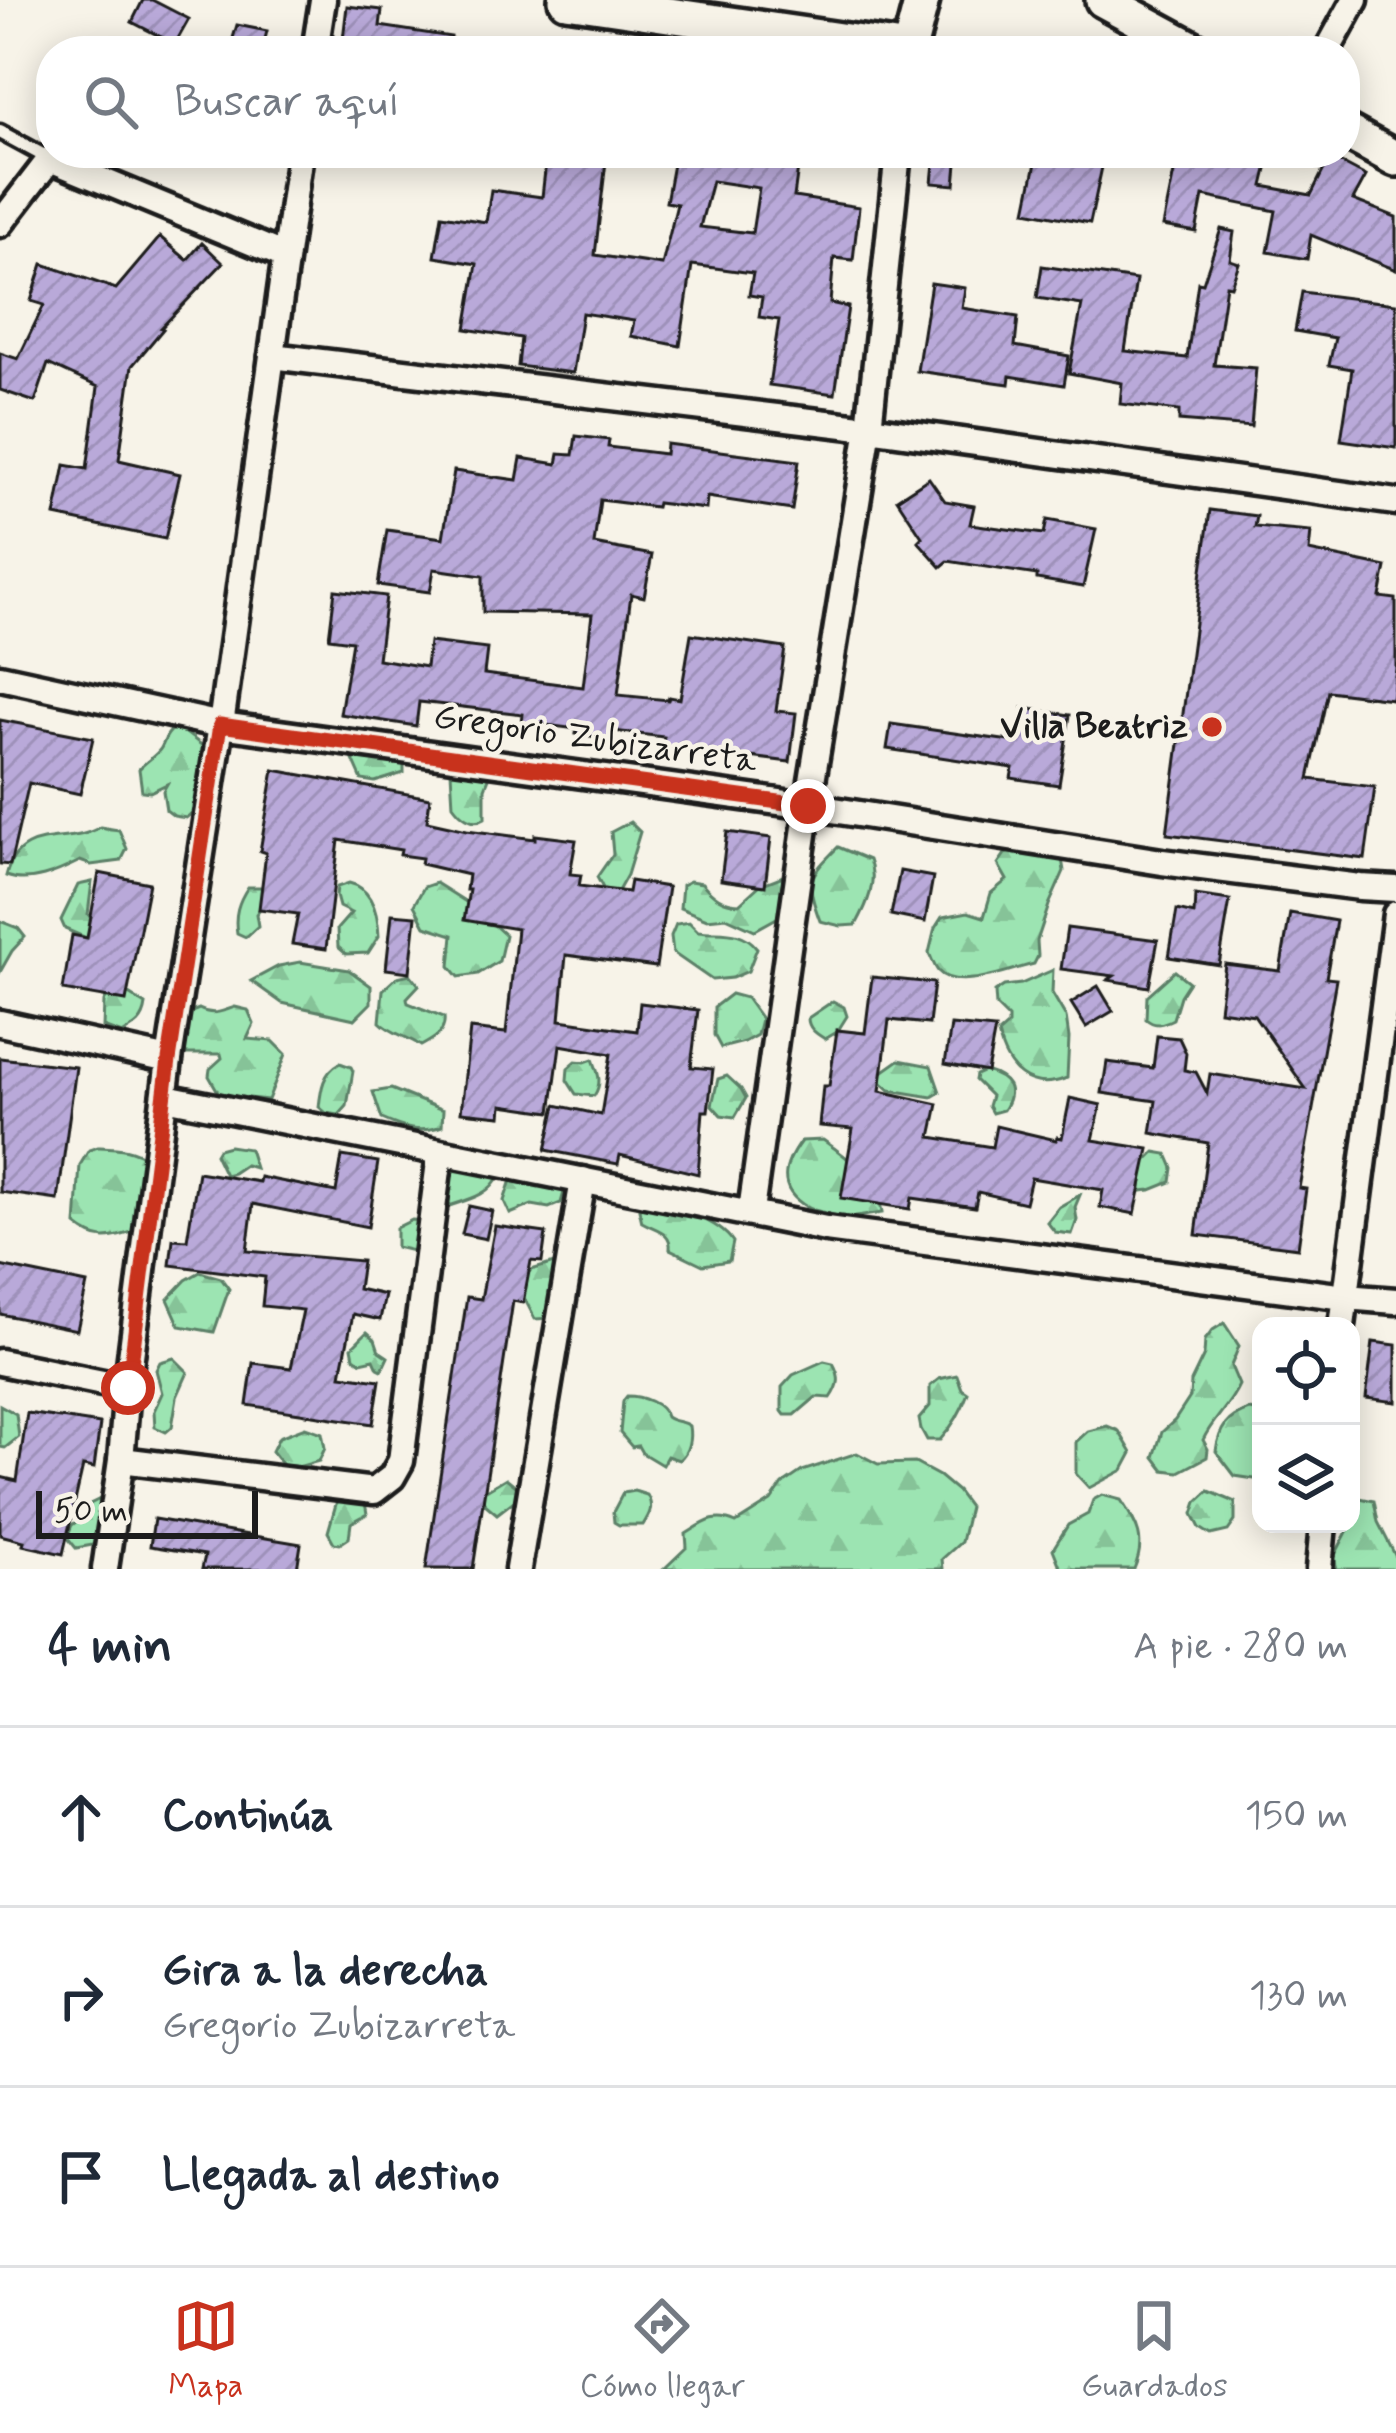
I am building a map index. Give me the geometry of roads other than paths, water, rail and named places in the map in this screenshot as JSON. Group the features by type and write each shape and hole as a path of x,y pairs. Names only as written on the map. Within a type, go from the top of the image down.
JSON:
{"street":[{"path":"317,36 323,0"},
{"path":"566,0 813,36"},
{"path":"913,36 922,0"},
{"path":"1102,0 1168,36"},
{"path":"1335,36 1355,0"},
{"path":"1360,139 1396,159"},
{"path":"0,224 11,192 39,168"},
{"path":"72,168 285,256"},
{"path":"105,1569 169,1060 298,168"},
{"path":"751,1211 808,806 869,428 896,168"},
{"path":"272,356 869,428 1396,502"},
{"name":"Gregorio Zubizarreta","path":"0,677 220,725 808,806 1162,862 1396,889"},
{"path":"1343,1317 1396,914"},
{"path":"0,1023 169,1060"},
{"path":"165,1097 826,1228 1396,1301"},
{"path":"121,1460 374,1491 392,1477 401,1461 440,1154"},
{"path":"518,1569 583,1180"},
{"path":"0,1362 128,1388"},
{"path":"1319,1569 1322,1533"}],"lane":[{"path":"0,132 36,151"}],"place":[{"name":"Villa Beatriz","path":"1212,727"}]}
